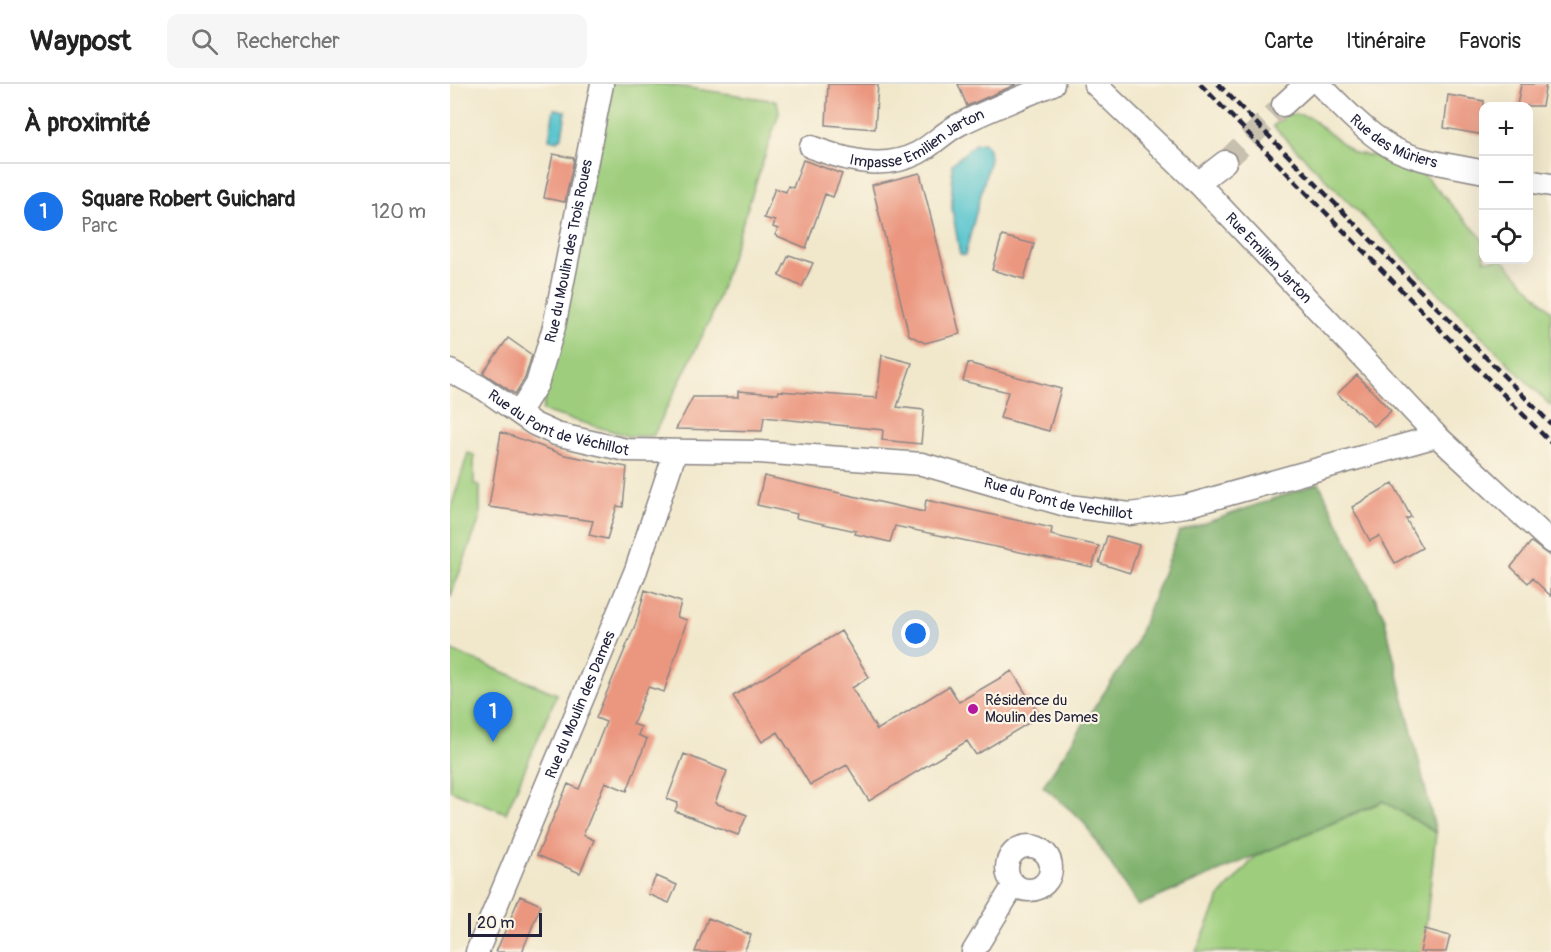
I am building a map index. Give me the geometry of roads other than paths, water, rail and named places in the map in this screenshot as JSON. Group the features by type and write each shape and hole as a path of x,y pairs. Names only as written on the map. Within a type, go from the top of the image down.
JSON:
{"street":[{"name":"Rue du Moulin des Trois Roues","path":"519,413 537,384 554,327 602,84"},
{"name":"Impasse Emilien Jarton","path":"811,147 866,164 897,160 918,153 949,130 982,112 1053,84"},
{"name":"Rue Emilien Jarton","path":"1095,84 1198,183 1437,436 1551,542"},
{"path":"1283,105 1306,84"},
{"name":"Rue des Mûriers","path":"1320,84 1361,125 1390,146 1425,160 1479,171"},
{"path":"1198,183 1225,162"},
{"path":"1533,182 1551,185"},
{"name":"Rue du Pont de Véchillot","path":"450,371 484,389 534,424 556,434 626,450 675,453"},
{"name":"Rue du Pont de Vechillot","path":"675,453 707,450 759,452 922,464 1069,506 1130,514 1186,506 1437,436"},
{"name":"Rue du Moulin des Dames","path":"477,952 636,570 675,453"},
{"path":"973,952 1014,885"}],"water":[{"path":"554,109 566,111 562,136 557,141 549,139"},
{"path":"984,143 989,149 990,159 965,255 960,254 952,209 952,164 975,144"}],"tunnel":[{"path":"1225,162 1283,105"}],"railway":[{"path":"1200,84 1551,443"},
{"path":"1218,84 1551,424"}],"place":[{"name":"Résidence du Moulin des Dames","path":"973,709"},
{"name":"Square Robert Guichard","path":"493,742"}]}
